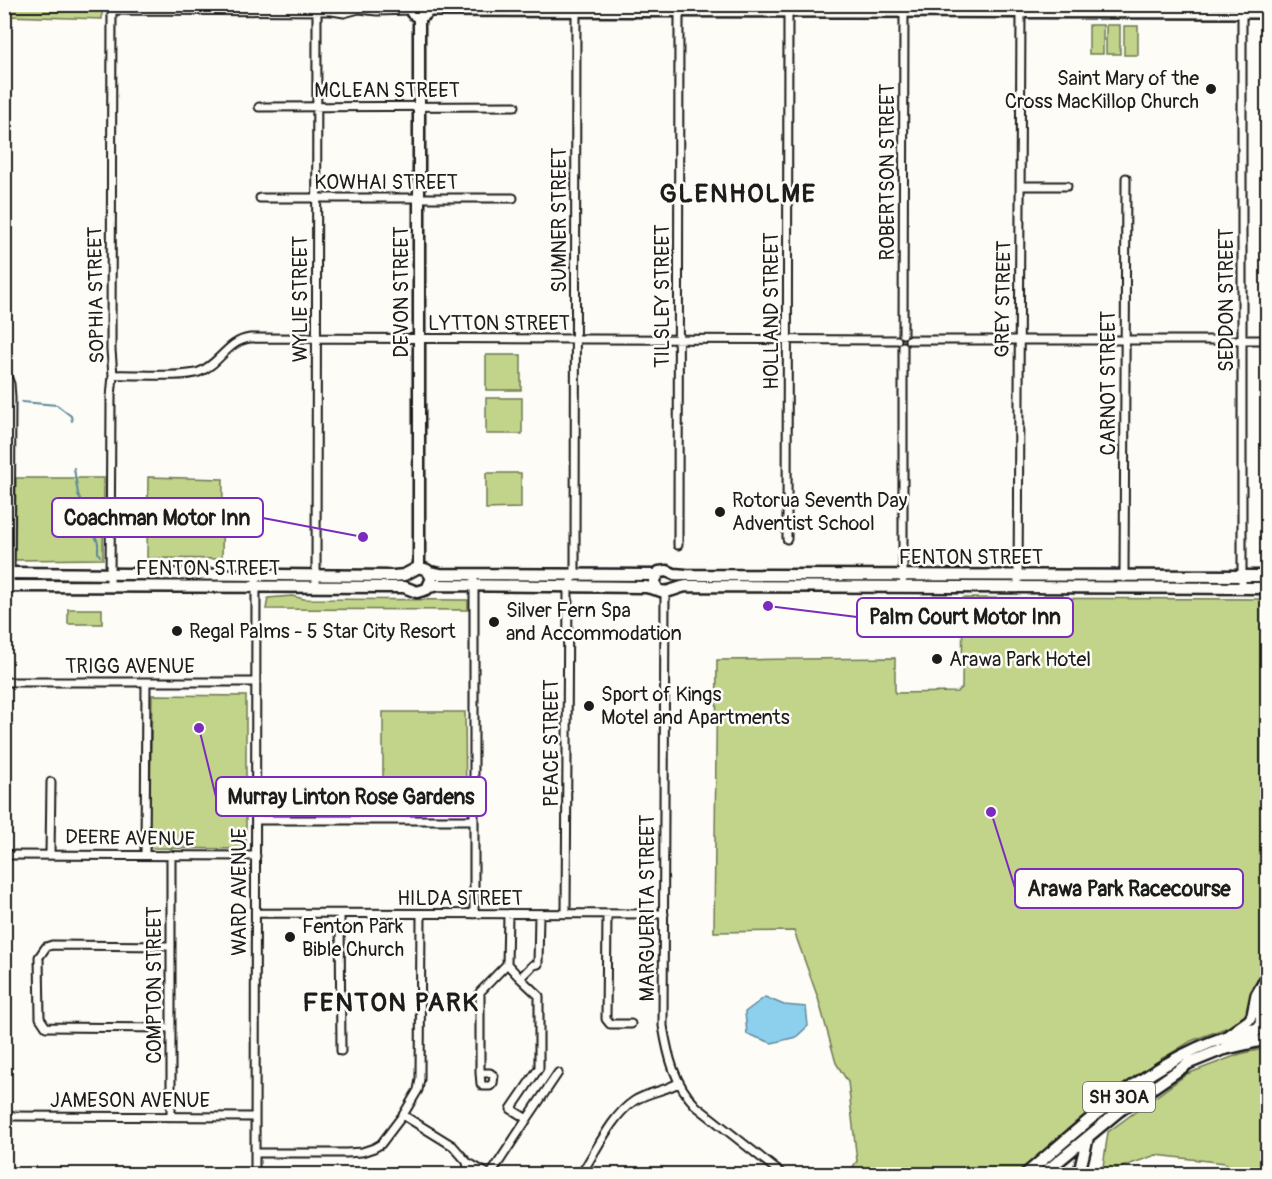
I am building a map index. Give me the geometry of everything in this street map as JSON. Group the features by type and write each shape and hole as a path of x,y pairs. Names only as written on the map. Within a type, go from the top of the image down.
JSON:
{"main road":[{"name":"DEVON STREET","path":"414,569 419,339 419,9"},
{"path":"424,568 429,572 432,580 429,587 422,592 412,590 406,579 414,569 424,568"},
{"name":"FENTON STREET","path":"7,573 394,576 414,569"},
{"path":"429,572 656,575 667,570 674,574 676,582 666,590 654,582 656,575"},
{"name":"FENTON STREET","path":"674,574 1268,576"},
{"path":"787,575 787,588"},
{"name":"FENTON STREET","path":"429,587 439,585 646,587 666,590 695,586 1268,588"},
{"name":"FENTON STREET","path":"7,586 316,586 404,587 412,590"},
{"name":"SH 30A","path":"1026,1174 1146,1076 1193,1049 1228,1035 1264,1027"},
{"name":"SH 30A","path":"1043,1174 1119,1111 1166,1077 1221,1050 1268,1039"},
{"path":"1056,1163 1071,1167 1077,1172 1088,1137"}],"street":[{"path":"112,7 320,9 344,13 355,9 377,11 632,8 679,11 745,8 788,11 1209,8 1268,13"},
{"name":"SOPHIA STREET","path":"110,585 113,375 111,350 112,7"},
{"name":"WYLIE STREET","path":"316,586 317,107 320,9"},
{"name":"SUMNER STREET","path":"575,574 576,10"},
{"name":"TILSLEY STREET","path":"678,544 679,11"},
{"name":"HOLLAND STREET","path":"787,539 788,11"},
{"name":"ROBERTSON STREET","path":"903,334 904,11"},
{"name":"GREY STREET","path":"1018,588 1021,11"},
{"name":"SEDDON STREET","path":"1242,12 1242,588"},
{"name":"MCLEAN STREET","path":"259,107 515,106"},
{"name":"CARNOT STREET","path":"1124,588 1126,178"},
{"path":"1020,186 1067,186"},
{"name":"KOWHAI STREET","path":"260,198 513,198"},
{"path":"903,346 899,345 897,340 899,335 906,335 909,340"},
{"name":"LYTTON STREET","path":"113,375 193,374 211,365 228,347 245,339 897,340"},
{"path":"909,340 1268,340"},
{"path":"903,346 909,340"},
{"path":"902,588 903,346"},
{"path":"4,368 10,384 11,397 7,586"},
{"name":"WARD AVENUE","path":"255,1174 256,574"},
{"path":"474,574 474,914"},
{"name":"PEACE STREET","path":"566,914 568,587 575,574"},
{"name":"MARGUERITA STREET","path":"666,590 663,1026 672,1068 678,1083 696,1106 782,1174"},
{"name":"TRIGG AVENUE","path":"4,682 256,682"},
{"path":"145,855 146,682"},
{"path":"50,854 51,782"},
{"path":"256,820 474,820"},
{"name":"DEERE AVENUE","path":"4,855 256,856"},
{"name":"COMPTON STREET","path":"171,855 171,1116"},
{"name":"HILDA STREET","path":"256,913 664,914"},
{"path":"340,914 341,1051"},
{"path":"255,1153 362,1152 381,1144 403,1115 418,1090 420,1079 421,914"},
{"path":"480,1073 480,992 507,964 508,914"},
{"path":"520,978 533,965 538,964 539,914"},
{"path":"607,914 606,1019 612,1024 631,1024"},
{"path":"171,946 52,945 46,947 39,957 40,1018 46,1027 171,1028"},
{"path":"507,964 539,996 539,1068 512,1109 527,1119"},
{"path":"1228,1035 1249,1020 1260,985 1268,974"},
{"path":"1266,993 1268,1015"},
{"path":"1221,1050 1230,1041 1252,1036 1264,1027 1260,1013 1266,993"},
{"path":"403,1115 453,1146 467,1162 490,1174 558,1073"},
{"path":"581,1174 624,1109 646,1095 678,1083"},
{"name":"JAMESON AVENUE","path":"4,1116 255,1117"},
{"path":"467,1162 469,1174"}],"green space":[{"path":"5,4 102,5 102,19 5,16"},
{"path":"1089,25 1103,25 1103,54 1089,54"},
{"path":"1106,25 1120,25 1120,54 1106,54"},
{"path":"1124,26 1138,26 1138,55 1124,55"},
{"path":"486,355 521,355 521,390 486,390"},
{"path":"486,398 522,398 522,434 486,434"},
{"path":"486,473 521,473 521,508 486,509"},
{"path":"148,477 223,479 222,559 147,558"},
{"path":"16,478 104,478 103,559 15,560"},
{"path":"292,596 304,599 468,600 468,610 266,609 268,598"},
{"path":"963,598 1267,599 1268,967 1253,991 1248,1015 1239,1023 1191,1041 1144,1070 1016,1174 848,1174 857,1161 848,1082 836,1063 818,998 794,931 714,932 717,660 895,658 895,693 957,692 962,688"},
{"path":"68,609 102,609 102,624 68,624"},
{"path":"152,695 246,696 246,849 149,848"},
{"path":"383,712 465,712 466,805 383,805"},
{"path":"1267,1048 1267,1174 1236,1174 1225,1163 1156,1155 1102,1174 1108,1132 1187,1074 1240,1054"}],"water":[{"path":"765,997 784,1005 806,1007 808,1026 796,1037 772,1043 747,1034 745,1012"}],"waterway":[{"path":"22,402 57,405 71,416 72,421"},
{"path":"74,468 78,494 98,543 100,556"}],"place":[{"name":"Saint Mary of the Cross MacKillop Church","path":"1211,89"},
{"name":"Rotorua Seventh Day Adventist School","path":"720,512"},
{"name":"Coachman Motor Inn","path":"363,537"},
{"name":"Palm Court Motor Inn","path":"768,606"},
{"name":"Silver Fern Spa and Accommodation","path":"494,622"},
{"name":"Regal Palms - 5 Star City Resort","path":"177,631"},
{"name":"Arawa Park Hotel","path":"937,659"},
{"name":"Sport of Kings Motel and Apartments","path":"589,706"},
{"name":"Murray Linton Rose Gardens","path":"199,728"},
{"name":"Arawa Park Racecourse","path":"991,812"},
{"name":"Fenton Park Bible Church","path":"290,937"}],"district":[{"name":"GLENHOLME","path":"738,194"},
{"name":"FENTON PARK","path":"391,1003"}]}
